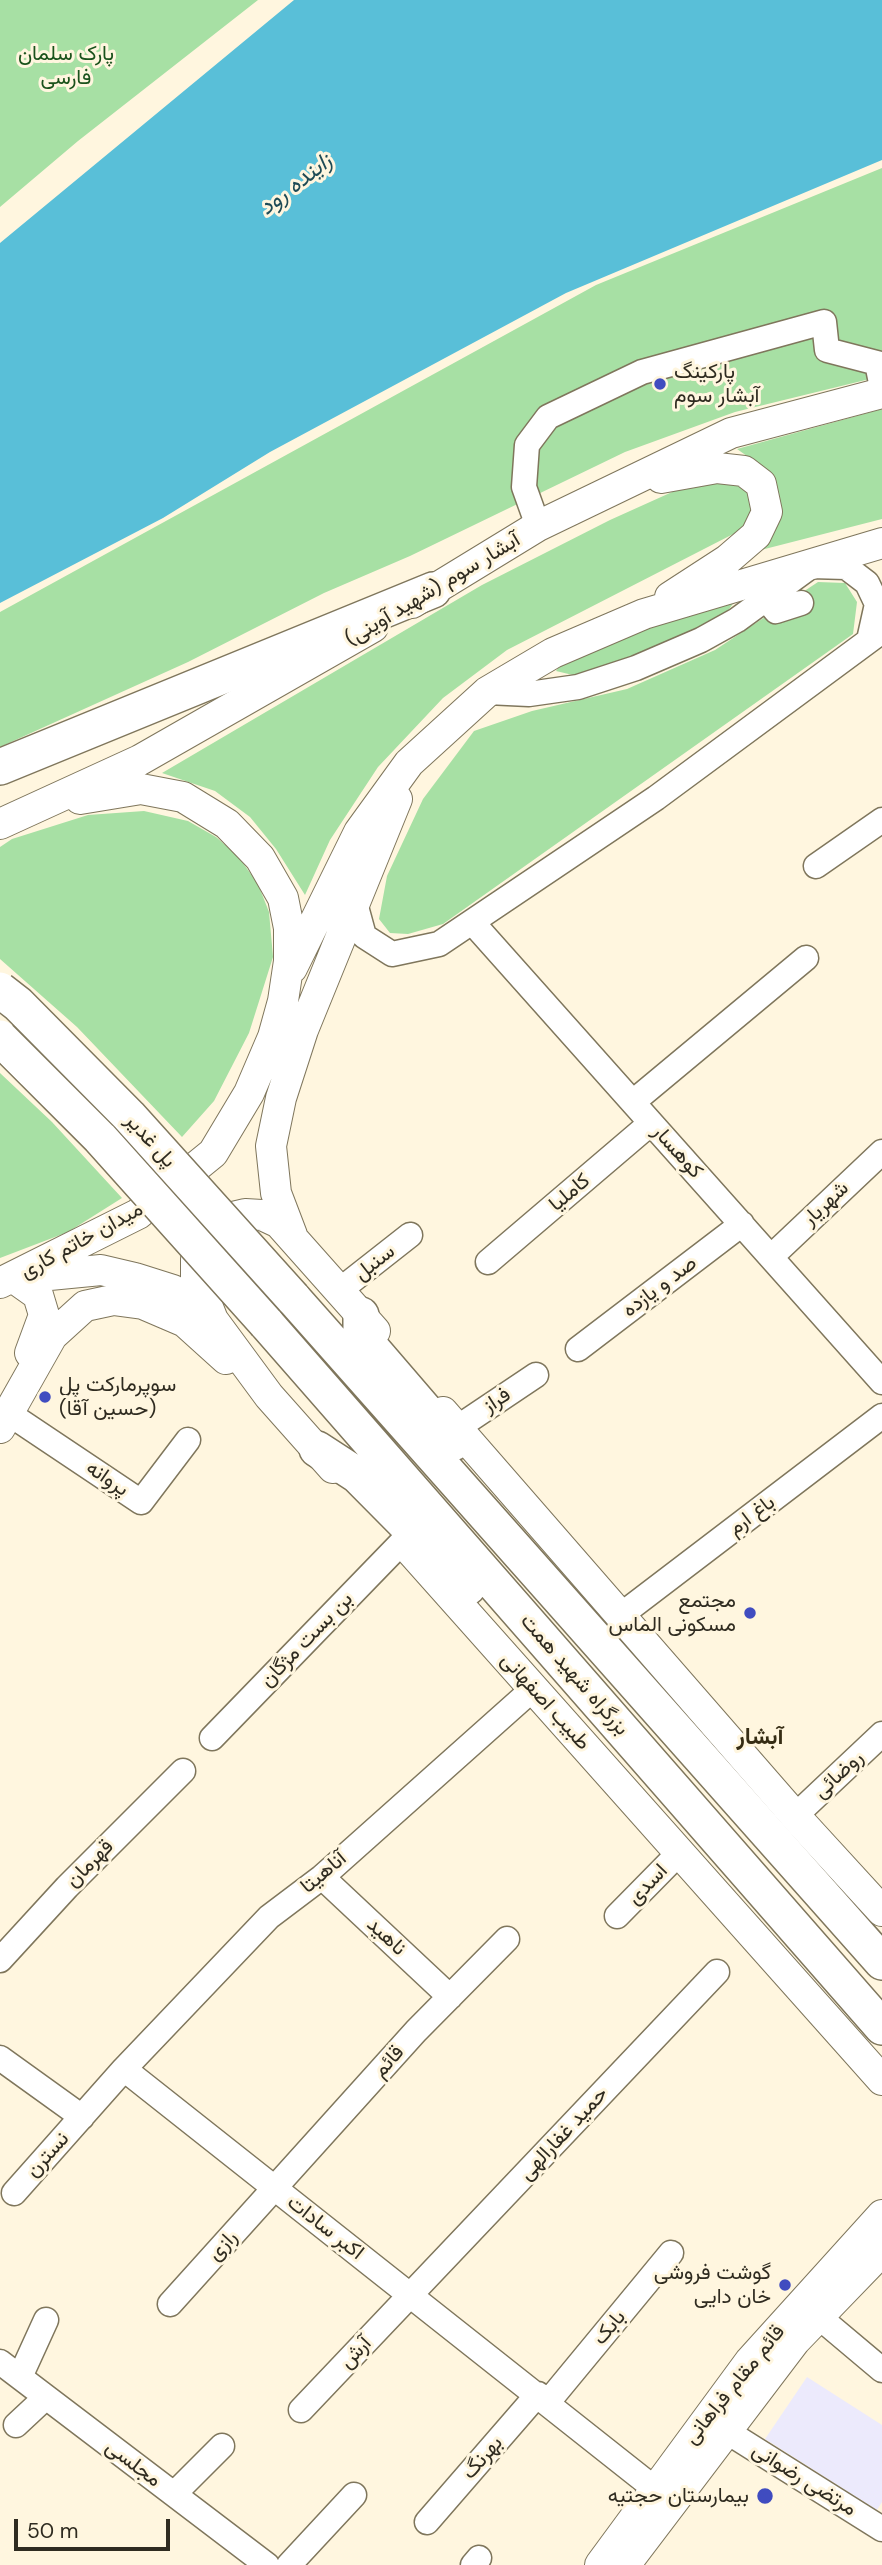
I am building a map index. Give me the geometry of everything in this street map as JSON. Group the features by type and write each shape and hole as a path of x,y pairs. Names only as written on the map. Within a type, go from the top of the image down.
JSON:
{"highway":[{"path":"0,767 433,590"},
{"name":"پل غدیر","path":"0,990 18,1004 129,1116 293,1298"},
{"name":"پل غدیر","path":"0,1038 100,1138 266,1323"},
{"name":"بزرگراه شهید همت","path":"293,1298 882,1962"},
{"path":"350,1303 367,1343 563,1570 584,1625"},
{"name":"بزرگراه شهید همت","path":"266,1323 882,2027"},
{"path":"317,1449 357,1475 482,1602 544,1642"}],"main road":[{"name":"آبشار سوم (شهید آوینی)","path":"0,824 140,760 315,662 538,526 732,433 882,390"},
{"path":"620,486 717,468 744,471 761,484 767,512 756,536 727,560 644,614"},
{"path":"286,981 359,832 409,763 487,692 553,653 644,614 882,543"},
{"path":"292,1235 276,1193 271,1146 281,1098 303,1031 409,763"},
{"name":"میدان خاتم کاری","path":"0,824 71,800 141,789 183,797 227,824 260,858 283,898 289,928 286,981 273,1037 249,1093 213,1153 138,1214 7,1280"},
{"path":"213,1320 196,1276 196,1259 202,1242 213,1228 228,1218 245,1214 262,1215 279,1223 795,1816 877,1895"},
{"path":"7,1280 101,1270 173,1290 213,1320"},
{"path":"4,1421 44,1315 37,1295 7,1280"},
{"path":"4,1421 52,1336 85,1306 113,1300 143,1304 185,1322 269,1396"},
{"name":"طبیب اصفهانی","path":"213,1320 269,1396 534,1688 882,2080"},
{"name":"قائم مقام فراهانی","path":"600,2565 750,2361 882,2215"},
{"name":"قائم مقام فراهانی","path":"625,2565 795,2341 882,2251"}],"street":[{"path":"538,526 524,488 527,445 548,417 642,372 824,322 827,350 877,363 882,390"},
{"path":"355,903 364,936 392,954 439,944 656,797 876,636 877,604 867,583 846,567 811,566 766,599 701,640 625,672 578,687 529,694 487,692"},
{"path":"766,599 776,611 801,603"},
{"path":"816,866 882,820"},
{"name":"کوهسار","path":"472,922 882,1382"},
{"path":"633,1102 806,958"},
{"name":"کاملیا","path":"488,1262 652,1123"},
{"name":"شهریار","path":"771,1257 882,1152"},
{"name":"صد و یازده","path":"578,1349 742,1224"},
{"name":"سنبل","path":"350,1303 410,1236"},
{"name":"فراز","path":"457,1428 536,1375"},
{"name":"باغ ارم","path":"621,1615 882,1416"},
{"name":"پروانه","path":"4,1421 141,1502 188,1440"},
{"name":"بن بست مژگان","path":"212,1738 402,1542"},
{"name":"آناهیتا","path":"124,2070 270,1917 322,1877 534,1688"},
{"name":"روضائی","path":"795,1816 882,1734"},
{"name":"قهرمان","path":"0,1960 66,1888 183,1771"},
{"name":"اسدی","path":"617,1916 679,1853"},
{"name":"ناهید","path":"322,1877 450,1997"},
{"name":"قائم","path":"276,2189 450,1997 507,1939"},
{"name":"حمید غفارالهی","path":"411,2296 718,1972"},
{"path":"0,2058 82,2117 124,2070"},
{"name":"اکبر سادات","path":"124,2070 655,2489"},
{"name":"نسترن","path":"13,2193 82,2117"},
{"name":"رازی","path":"170,2304 276,2189"},
{"name":"بابک","path":"543,2398 671,2253"},
{"name":"آرش","path":"301,2410 411,2296"},
{"path":"819,2317 882,2370"},
{"path":"10,2369 46,2320"},
{"name":"مجلسی","path":"10,2369 267,2565"},
{"path":"16,2425 46,2397"},
{"name":"بهرنگ","path":"427,2522 543,2398"},
{"name":"مرتضی رضوانی","path":"726,2431 882,2529"},
{"path":"174,2494 222,2446"},
{"path":"289,2565 355,2495"}],"shaded area":[{"path":"807,2377 882,2425 882,2502 877,2510 765,2439"}],"green space":[{"name":"پارک سلمان فارسی","path":"0,0 258,0 78,141 0,207"},
{"path":"882,168 882,376 735,412 625,452 410,556 324,593 188,662 0,747 0,612 596,285"},
{"path":"882,409 882,519 757,551 754,461 737,449"},
{"path":"701,479 739,482 748,491 753,504 751,516 743,529 507,650 443,698 378,767 330,840 305,895 276,849 250,817 215,791 162,773 482,585 610,520"},
{"path":"818,582 845,583 857,602 853,634 443,924 408,934 390,933 379,919 387,876 423,799 474,731 532,711 627,689 715,650"},
{"path":"735,601 726,613 679,641 577,676 556,671 564,660 645,628"},
{"path":"144,811 188,821 216,837 238,856 258,884 269,912 273,957 249,1033 214,1101 182,1137 77,1027 0,959 0,847 12,839 88,815"},
{"path":"0,1073 52,1122 122,1198 68,1232 0,1258"}],"water":[{"name":"زاینده رود","path":"294,0 882,0 882,160 566,293 270,452 163,518 0,603 0,243"}],"place":[{"name":"پارکینگ آبشار سوم","path":"660,384"},
{"name":"سوپرمارکت پل (حسین آقا)","path":"45,1397"},
{"name":"مجتمع مسکونی الماس","path":"750,1613"},
{"name":"گوشت فروشی خان دایی","path":"785,2285"},
{"name":"بیمارستان حجتیه","path":"765,2496"}],"district":[{"name":"آبشار","path":"760,1738"}]}
